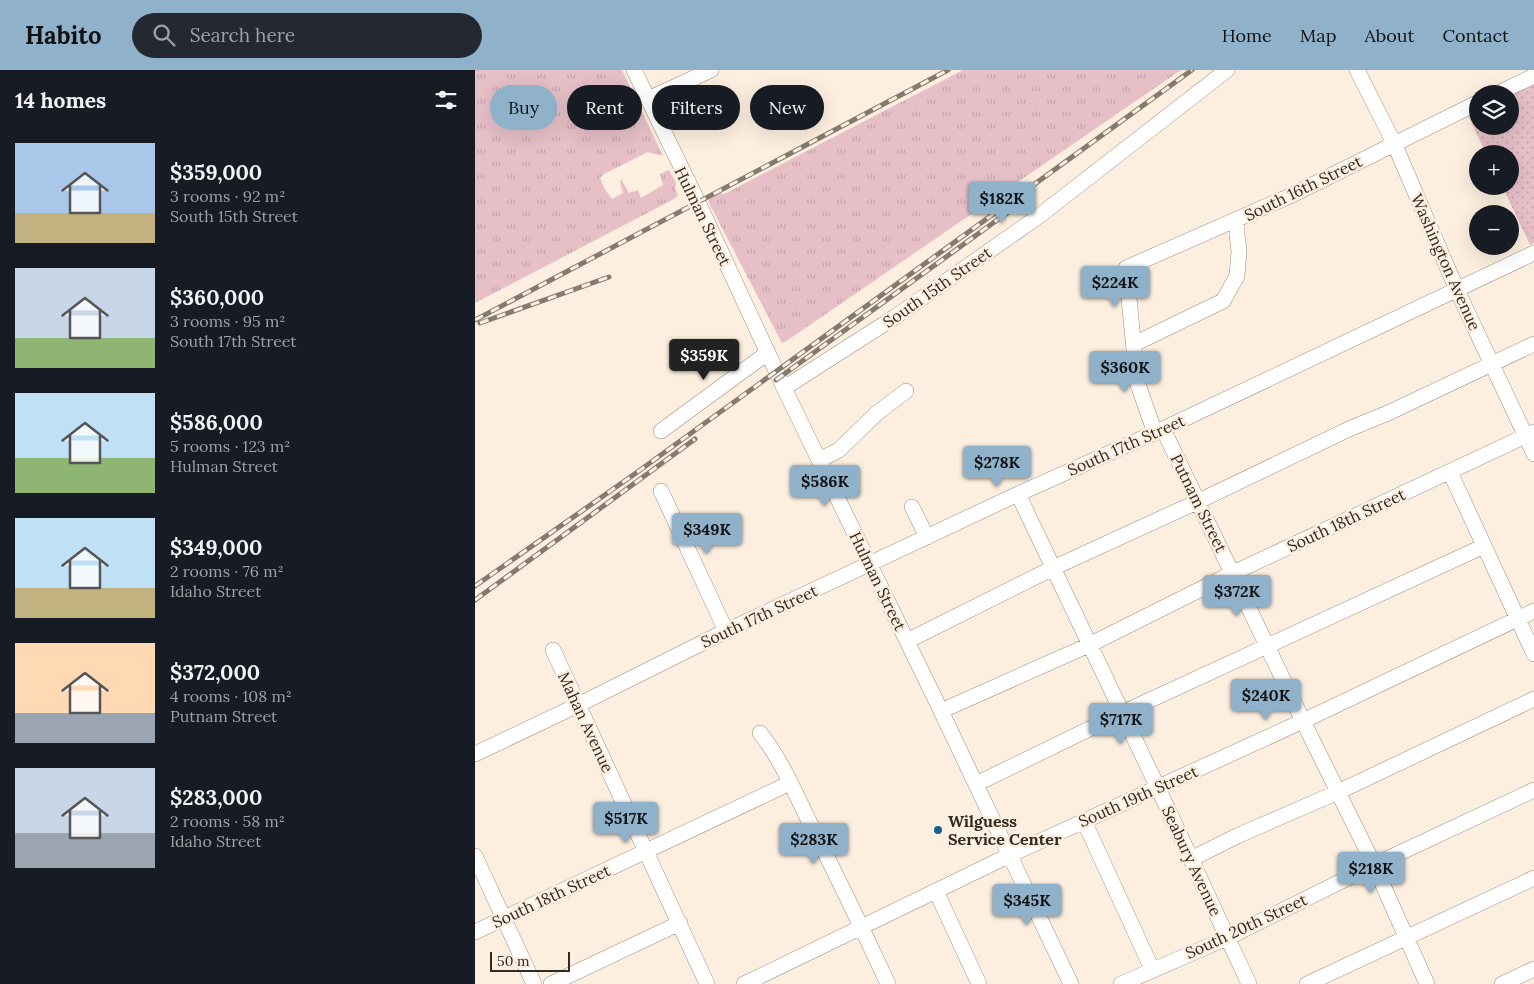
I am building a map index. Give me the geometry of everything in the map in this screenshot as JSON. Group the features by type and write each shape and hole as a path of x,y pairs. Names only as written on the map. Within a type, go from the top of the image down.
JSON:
{"street":[{"name":"Hulman Street","path":"634,70 784,388 1071,984"},
{"path":"648,99 711,70"},
{"name":"South 15th Street","path":"784,388 895,317 1039,216 1227,70"},
{"name":"Washington Avenue","path":"1357,70 1394,143 1491,364 1530,434 1534,454"},
{"path":"1515,85 1534,76"},
{"name":"South 16th Street","path":"1125,268 1292,195 1469,107"},
{"path":"1134,344 1223,301 1237,276 1239,251 1237,219"},
{"name":"South 17th Street","path":"475,754 726,631 1018,494 1159,431 1534,253"},
{"name":"Putnam Street","path":"1125,268 1137,370 1135,376 1159,431 1199,502 1374,865 1427,984"},
{"path":"907,641 1053,568 1199,502 1349,429 1388,413 1534,344"},
{"path":"661,431 762,357 767,350"},
{"path":"819,460 839,450 876,414 906,391"},
{"name":"South 18th Street","path":"941,711 1089,646 1233,573 1530,434"},
{"path":"1449,472 1534,654"},
{"path":"661,491 726,631"},
{"name":"Seabury Avenue","path":"1018,494 1249,984"},
{"path":"913,507 927,537"},
{"path":"976,784 1267,645 1484,546"},
{"name":"South 19th Street","path":"744,984 1010,855 1303,721 1534,611"},
{"name":"Mahan Avenue","path":"553,650 707,984"},
{"path":"1191,859 1534,699"},
{"path":"759,733 771,749 790,783 862,927 888,984"},
{"name":"South 18th Street","path":"475,932 790,783"},
{"name":"South 20th Street","path":"1121,984 1227,938 1374,865 1534,790"},
{"path":"1084,821 1153,969"},
{"path":"475,856 534,984"},
{"path":"1307,984 1534,878"},
{"path":"936,891 979,984"},
{"path":"551,984 680,923"},
{"path":"1502,984 1518,981 1534,969"}],"green space":[{"path":"475,70 622,70 629,85 567,85 567,130 642,130 642,112 663,156 648,152 604,174 600,178 604,188 612,199 623,193 621,179 629,193 638,190 641,198 663,185 660,174 669,170 676,183 675,188 678,195 674,199 475,303"},
{"path":"963,70 1181,70 782,343 709,203 709,199 720,193 724,194"},
{"path":"1534,79 1534,243 1530,245 1519,222 1519,205 1511,205 1506,195 1519,195 1519,145 1482,145 1477,135 1519,135 1519,88"}],"railway":[{"path":"475,320 948,70"},
{"path":"475,586 636,473 1192,70"},
{"path":"776,380 1011,210"},
{"path":"480,323 609,277"},
{"path":"475,600 695,439"}],"place":[{"name":"Wilguess Service Center","path":"938,830"}]}
